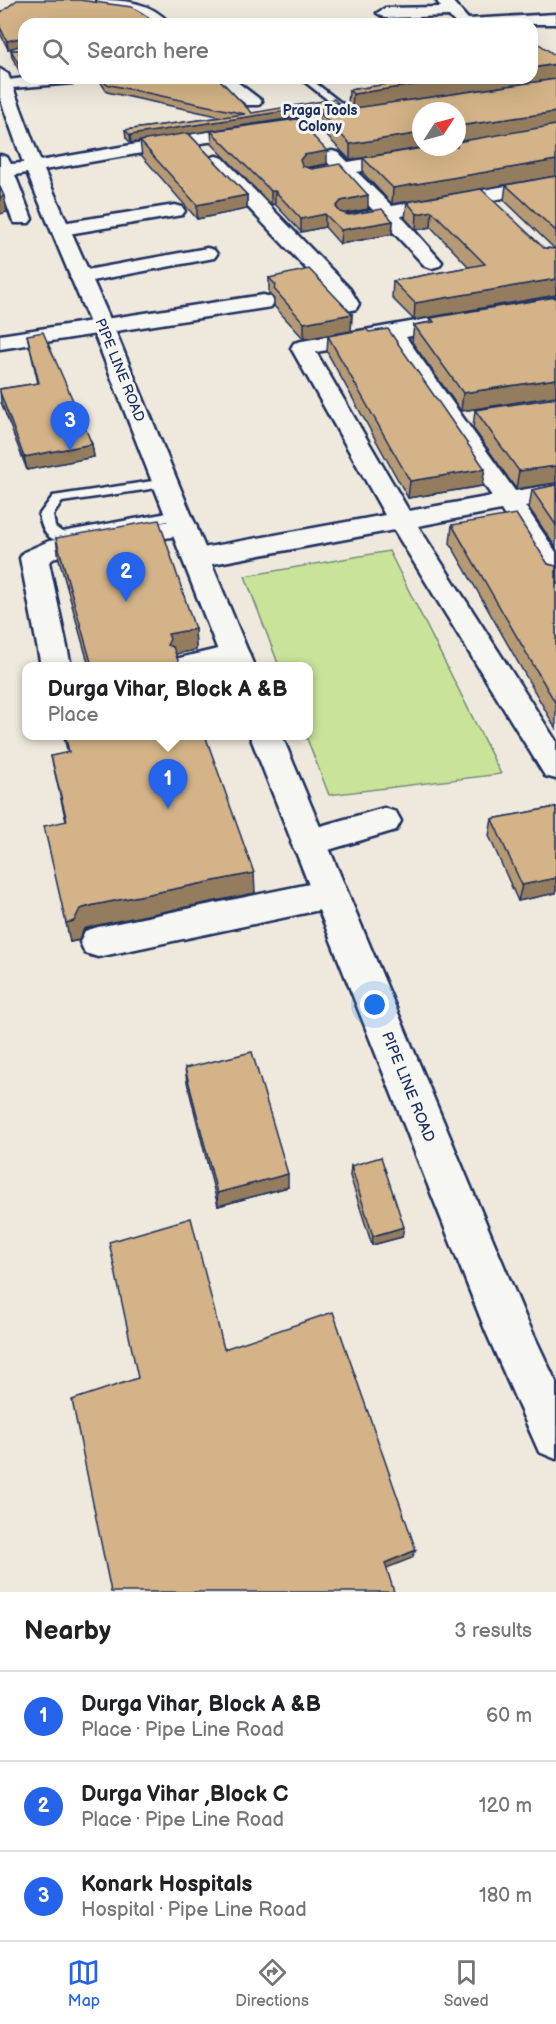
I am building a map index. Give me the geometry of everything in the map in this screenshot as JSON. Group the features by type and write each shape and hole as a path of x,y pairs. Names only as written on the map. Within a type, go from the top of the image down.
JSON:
{"street":[{"path":"104,0 136,6 146,10 155,18"},
{"path":"385,13 448,5 459,18"},
{"path":"538,20 556,19"},
{"path":"3,87 26,84"},
{"path":"230,84 253,101"},
{"name":"PIPE LINE ROAD","path":"3,87 34,168 103,328 200,565 237,661"},
{"path":"22,219 2,167 34,168 194,139 377,112"},
{"path":"303,124 342,169 432,262"},
{"path":"194,139 342,294 348,304"},
{"path":"311,174 421,156"},
{"path":"348,220 485,196 553,175"},
{"path":"485,196 501,212"},
{"path":"0,222 22,219 58,222 175,212"},
{"path":"81,277 207,254"},
{"path":"0,342 262,303"},
{"path":"474,318 302,348 407,529 556,767"},
{"path":"392,333 465,419 515,510 556,574"},
{"path":"200,565 515,510 556,492"},
{"path":"515,510 556,513"},
{"path":"55,662 34,558 49,550 181,521"},
{"path":"200,565 265,562 407,529"},
{"name":"PIPE LINE ROAD","path":"268,740 509,1332 556,1435"},
{"path":"308,843 384,821"},
{"path":"98,942 329,894"}],"lane":[{"path":"312,84 354,116"},
{"path":"166,483 58,499 46,515 49,529 59,537 181,521"}],"green space":[{"path":"389,551 501,774 329,795 308,740 313,740 313,662 277,662 245,576"}],"building":[{"path":"17,0 79,0 132,7 148,18 18,18 18,38 7,41 0,27 0,13"},
{"path":"538,43 556,56 556,64 538,67"},
{"path":"11,50 18,50 18,63"},
{"path":"556,79 556,112 466,125 466,102 412,102 412,134 350,144 320,113 521,84 538,84 538,82"},
{"path":"106,84 224,84 252,113 334,99 338,103 130,135 125,130 245,114"},
{"path":"388,84 420,84 353,94 349,90"},
{"path":"297,119 327,151 304,155 300,160 302,166 312,169 340,164 368,195 341,201 336,207 340,212 349,215 382,209 393,221 341,230 325,214 301,219 275,191 271,191 211,131"},
{"path":"556,125 556,160 393,188 363,158 412,150 412,156 466,156 466,140"},
{"path":"188,133 247,195 197,205 140,141"},
{"path":"556,176 556,231 506,185"},
{"path":"481,189 544,248 556,249 556,279 415,303 393,281 485,264 432,211 417,214 407,202"},
{"path":"309,269 352,314 304,323 274,289 276,285 269,278"},
{"path":"556,297 556,379 463,393 414,325 434,322 431,318"},
{"path":"366,329 369,332 388,329 485,469 410,481 328,336"},
{"path":"43,332 92,444 24,457 0,389 39,383 27,335"},
{"path":"556,398 556,466 519,471 475,410"},
{"path":"556,485 556,525 532,490"},
{"path":"516,514 548,564 556,566 556,704 452,525"},
{"path":"159,520 195,629 168,634 170,639 167,645 173,647 179,662 91,662 56,538"},
{"path":"66,740 207,740 254,873 94,905 80,909 74,921 66,923 44,826 67,821 51,756 69,752"},
{"path":"556,807 556,878 522,885 492,819"},
{"path":"252,1052 288,1174 217,1193 185,1068"},
{"path":"381,1157 404,1227 373,1236 351,1166"},
{"path":"191,1218 224,1349 333,1312 416,1550 385,1563 394,1592 111,1592 72,1400 138,1378 109,1242"}],"place":[{"name":"Konark Hospitals","path":"70,451"},
{"name":"Durga Vihar ,Block C","path":"126,602"},
{"name":"Durga Vihar, Block A &B","path":"168,809"}],"district":[{"name":"Praga Tools Colony","path":"320,118"}]}
